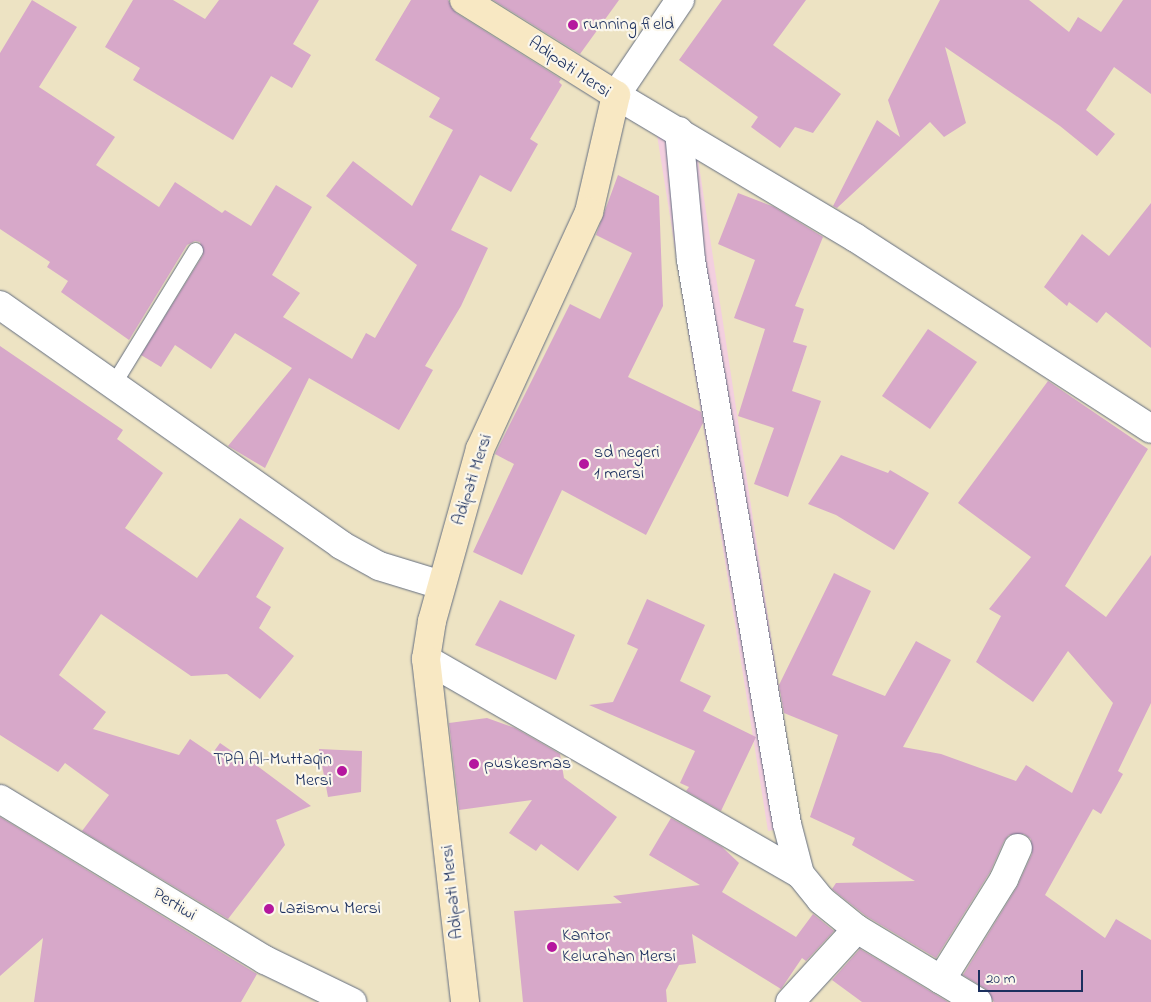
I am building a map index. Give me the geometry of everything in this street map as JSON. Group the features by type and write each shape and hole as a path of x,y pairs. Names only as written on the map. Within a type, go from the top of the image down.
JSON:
{"street":[{"name":"Adipati Mersi","path":"464,0 607,90 589,212 480,449 441,585 426,659 465,1002"},
{"path":"680,0 607,90 679,131 856,238 1151,429"},
{"path":"679,131 692,260 787,824 800,874"},
{"path":"0,305 341,545 380,566 414,579 441,585"},
{"path":"426,659 800,874 821,900 857,929 978,1002"},
{"name":"Pertiwi","path":"0,799 265,960 352,1002"},
{"path":"941,980 1004,879 1018,848"},
{"path":"790,1002 857,929"}],"lane":[{"path":"113,384 195,250"}],"shaded area":[{"path":"657,135 698,159 800,826 768,831"}],"building":[{"path":"32,0 77,27 39,87 115,137 96,165 159,207 175,182 222,213 225,210 251,226 276,185 312,207 272,275 300,293 283,317 352,359 366,333 375,338 417,265 326,196 353,161 412,206 453,130 429,117 440,98 375,60 411,0 448,0 456,13 561,79 559,82 562,85 530,139 538,144 511,192 480,175 451,230 488,248 461,306 425,366 433,370 399,430 309,378 265,468 228,446 292,368 235,333 211,369 175,345 161,367 141,355 203,255 200,242 195,241 187,245 129,340 61,292 68,281 47,267 50,262 0,229 0,53"},
{"path":"133,0 173,0 205,19 219,0 319,0 293,44 311,55 292,88 271,76 233,140 133,80 140,68 105,47"},
{"name":"running field","path":"493,0 619,0 580,54"},
{"path":"722,0 806,0 773,45 841,94 813,133 795,127 780,148 751,127 758,117 679,60"},
{"path":"940,0 1029,0 1069,32 1078,17 1101,32 1123,0 1151,0 1151,94 1114,67 1086,110 1115,134 1097,156 1060,126 945,47 966,123 944,137 930,122 837,208 833,206 877,120 900,137 888,100"},
{"path":"618,175 659,196 663,306 628,377 701,412 703,423 646,535 562,490 522,575 473,552 514,464 495,454 570,304 600,319 632,253 596,235"},
{"path":"738,193 774,207 823,237 795,306 804,309 793,342 807,346 792,391 821,401 788,497 754,484 774,428 738,416 765,329 734,318 755,260 718,244"},
{"path":"1151,203 1151,348 1106,312 1097,323 1069,302 1067,306 1044,287 1082,234 1109,256"},
{"path":"928,329 977,362 930,429 882,396"},
{"path":"0,346 123,430 117,439 163,473 125,528 197,578 240,518 284,548 256,597 271,607 259,628 294,656 260,699 227,674 191,676 101,614 59,675 106,712 93,729 179,755 190,739 212,754 220,743 246,761 248,759 311,806 276,820 285,845 228,919 82,831 109,795 65,763 58,772 0,735"},
{"path":"1048,381 1148,449 1065,586 1106,617 1151,555 1151,703 1118,771 1123,774 1101,814 1093,809 1045,895 1105,938 1116,919 1151,940 1151,1002 994,1002 986,989 963,975 1017,887 1032,854 1031,839 1024,834 1009,835 1004,841 990,872 936,958 866,916 832,889 836,883 915,881 852,845 855,838 810,817 838,735 784,713 779,685 834,573 871,591 832,675 885,696 916,641 951,660 903,747 941,754 1016,781 1026,765 1072,793 1113,703 1068,651 1033,702 976,662 1001,616 989,609 1031,557 958,503"},
{"path":"841,455 888,473 890,470 929,493 894,550 836,515 808,504"},
{"path":"647,599 705,625 680,681 711,696 703,711 756,737 721,811 686,791 689,787 680,783 695,751 589,705 613,702 638,649 627,644"},
{"path":"500,600 575,635 556,680 475,645"},
{"path":"487,718 515,728 560,754 564,778 617,817 578,871 541,844 536,851 509,833 532,800 459,810 449,723"},
{"name":"TPA Al-Muttaqin Mersi","path":"319,749 362,751 361,792 328,797"},
{"path":"0,817 257,974 241,1002 34,1002 43,938 0,976"},
{"path":"671,818 722,847 739,863 722,892 796,937 813,914 834,931 806,961 802,958 781,989 692,934 696,963 679,965 666,990 667,1002 523,1002 514,911 622,903 613,896 700,885 649,855"},
{"path":"860,949 948,1002 862,1002 832,980"}],"place":[{"name":"running field","path":"573,25"},
{"name":"sd negeri 1 mersi","path":"584,464"},
{"name":"puskesmas","path":"474,764"},
{"name":"TPA Al-Muttaqin Mersi","path":"342,771"},
{"name":"Lazismu Mersi","path":"269,909"},
{"name":"Kantor Kelurahan Mersi","path":"552,947"}]}
